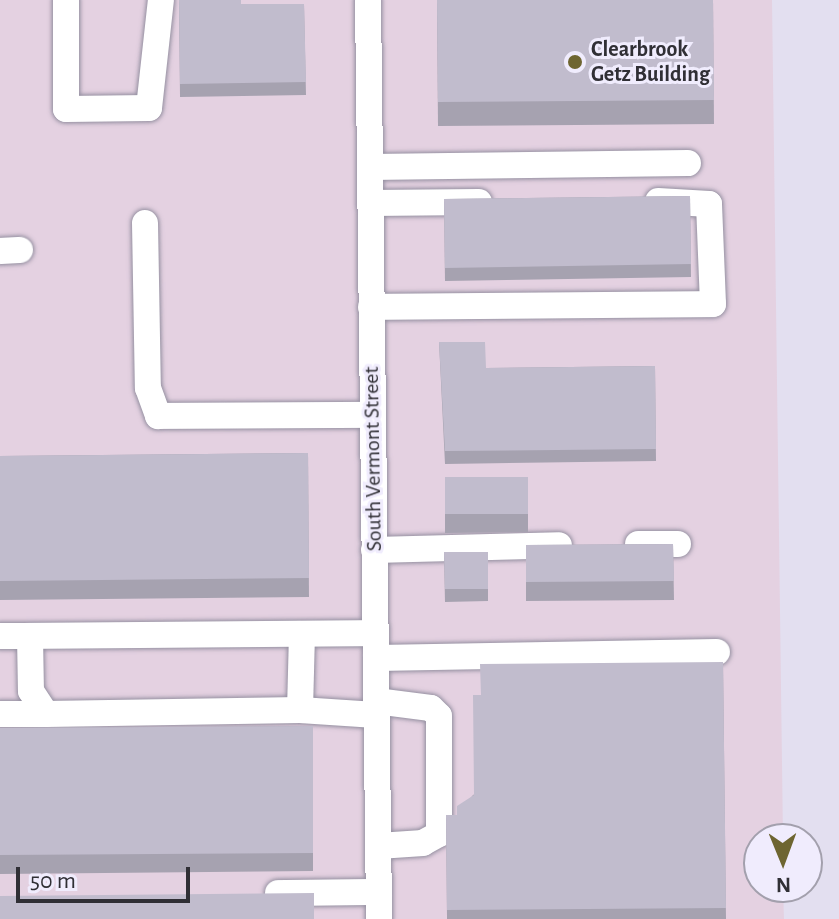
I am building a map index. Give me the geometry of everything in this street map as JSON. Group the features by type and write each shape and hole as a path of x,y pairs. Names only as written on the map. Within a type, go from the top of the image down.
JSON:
{"street":[{"path":"66,0 66,109 149,108 161,0"},
{"name":"South Vermont Street","path":"368,0 379,919"},
{"path":"370,167 688,163"},
{"path":"371,307 713,304 709,204 638,201"},
{"path":"370,203 505,202"},
{"path":"145,223 148,388 158,416 373,415"},
{"path":"614,545 678,544"},
{"path":"374,550 582,545"},
{"path":"300,710 302,634"},
{"path":"0,636 302,634 376,646 717,652"},
{"path":"30,636 31,691 46,714"},
{"path":"0,714 431,708 439,716 439,834 423,843 378,846"},
{"path":"252,893 379,892"}],"shaded area":[{"path":"0,0 772,0 783,823 743,823 743,903 784,903 784,919 0,919"}],"building":[{"path":"179,0 304,4 306,82 180,84"},
{"name":"Clearbrook Getz Building","path":"437,0 713,0 714,100 438,102"},
{"path":"690,196 691,264 445,268 444,199"},
{"path":"439,342 485,342 486,368 655,366 656,449 445,451"},
{"path":"308,453 309,578 0,581 0,456"},
{"path":"445,477 528,477 528,514 445,514"},
{"path":"673,544 674,581 526,582 526,545"},
{"path":"444,552 488,552 488,589 445,589"},
{"path":"723,662 726,908 447,910 446,815 457,815 457,806 474,795 473,695 481,695 480,664"},
{"path":"313,726 313,853 0,855 0,728"},
{"path":"314,893 314,919 0,919 0,896"}],"place":[{"name":"Clearbrook Getz Building","path":"575,62"}]}
